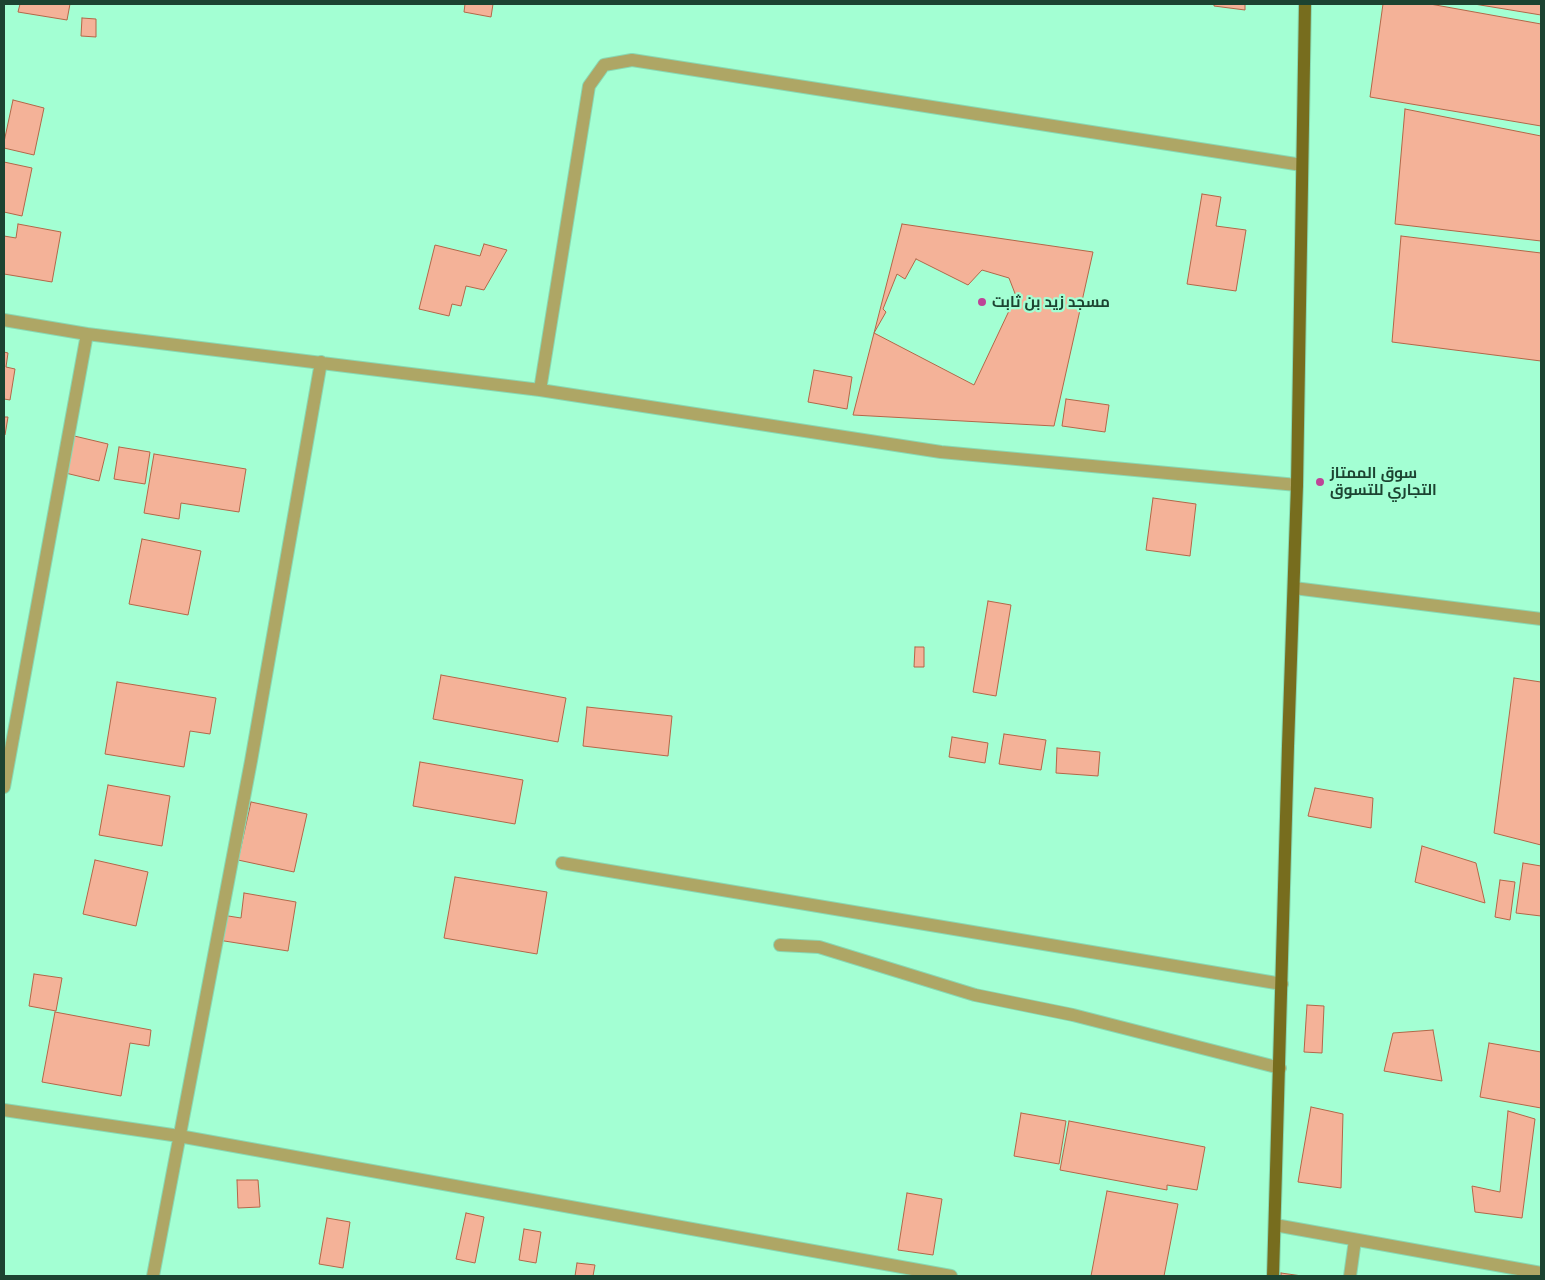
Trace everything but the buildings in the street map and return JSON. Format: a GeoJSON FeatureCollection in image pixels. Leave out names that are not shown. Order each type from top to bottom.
{"type":"FeatureCollection","features":[{"type":"Feature","properties":{"kind":"main road"},"geometry":{"type":"LineString","coordinates":[[1273,1276],[1297,484],[1305,4]]}},
{"type":"Feature","properties":{"kind":"street"},"geometry":{"type":"LineString","coordinates":[[540,390],[589,86],[604,65],[632,60],[1302,165]]}},
{"type":"Feature","properties":{"kind":"street"},"geometry":{"type":"LineString","coordinates":[[4,320],[87,334],[540,390],[941,452],[1297,484]]}},
{"type":"Feature","properties":{"kind":"street"},"geometry":{"type":"LineString","coordinates":[[4,787],[87,334]]}},
{"type":"Feature","properties":{"kind":"street"},"geometry":{"type":"LineString","coordinates":[[153,1276],[251,761],[322,362]]}},
{"type":"Feature","properties":{"kind":"street"},"geometry":{"type":"LineString","coordinates":[[1294,588],[1541,620]]}},
{"type":"Feature","properties":{"kind":"street"},"geometry":{"type":"LineString","coordinates":[[562,863],[1282,984]]}},
{"type":"Feature","properties":{"kind":"street"},"geometry":{"type":"LineString","coordinates":[[780,945],[819,947],[975,994],[1073,1015],[1280,1068]]}},
{"type":"Feature","properties":{"kind":"street"},"geometry":{"type":"LineString","coordinates":[[4,1110],[179,1136],[951,1276]]}},
{"type":"Feature","properties":{"kind":"street"},"geometry":{"type":"LineString","coordinates":[[1274,1225],[1541,1274]]}},
{"type":"Feature","properties":{"kind":"street"},"geometry":{"type":"LineString","coordinates":[[1350,1276],[1354,1240]]}},
{"type":"Feature","properties":{"kind":"place","name":"مسجد زيد بن ثابت"},"geometry":{"type":"Point","coordinates":[982,302]}},
{"type":"Feature","properties":{"kind":"place","name":"سوق الممتاز التجاري للتسوق"},"geometry":{"type":"Point","coordinates":[1320,482]}}]}
